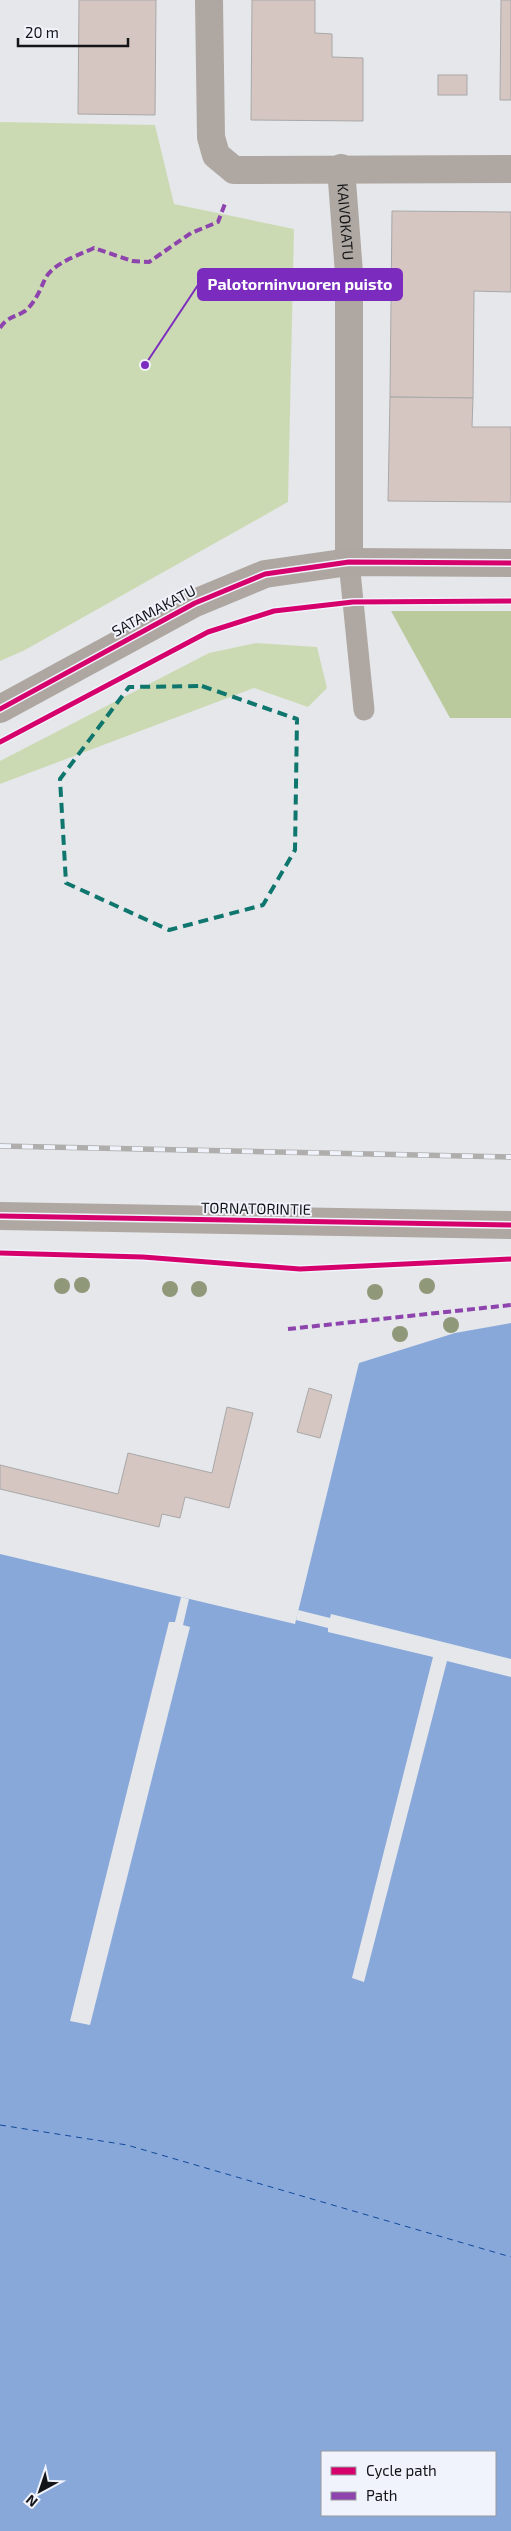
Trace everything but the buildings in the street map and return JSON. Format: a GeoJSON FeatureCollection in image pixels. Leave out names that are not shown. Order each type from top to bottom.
{"type":"FeatureCollection","features":[{"type":"Feature","properties":{"kind":"street","name":"KAIVOKATU"},"geometry":{"type":"LineString","coordinates":[[209,0],[211,137],[216,155],[234,170],[341,168],[349,272],[349,562]]}},
{"type":"Feature","properties":{"kind":"street"},"geometry":{"type":"LineString","coordinates":[[341,168],[511,169]]}},
{"type":"Feature","properties":{"kind":"street","name":"SATAMAKATU"},"geometry":{"type":"LineString","coordinates":[[0,709],[195,602],[265,574],[349,562],[511,562]]}},
{"type":"Feature","properties":{"kind":"street","name":"TORNATORINTIE"},"geometry":{"type":"LineString","coordinates":[[0,1216],[511,1225]]}},
{"type":"Feature","properties":{"kind":"lane"},"geometry":{"type":"LineString","coordinates":[[349,562],[364,710]]}},
{"type":"Feature","properties":{"kind":"highlighted area"},"geometry":{"type":"Polygon","coordinates":[[[202,686],[297,719],[295,850],[263,905],[169,930],[66,883],[60,779],[129,687],[202,686]]]}},
{"type":"Feature","properties":{"kind":"green space"},"geometry":{"type":"Polygon","coordinates":[[[0,122],[155,125],[174,204],[294,229],[288,502],[25,650],[0,661],[0,122]]]}},
{"type":"Feature","properties":{"kind":"green space"},"geometry":{"type":"Polygon","coordinates":[[[391,611],[511,611],[511,718],[450,718],[391,611]]]}},
{"type":"Feature","properties":{"kind":"green space"},"geometry":{"type":"Polygon","coordinates":[[[256,643],[317,647],[327,688],[308,707],[254,688],[0,784],[0,761],[209,653],[256,643]]]}},
{"type":"Feature","properties":{"kind":"water"},"geometry":{"type":"Polygon","coordinates":[[[511,1323],[511,2531],[0,2531],[0,1554],[295,1624],[359,1363],[455,1333],[511,1323]]]}},
{"type":"Feature","properties":{"kind":"pier"},"geometry":{"type":"Polygon","coordinates":[[[181,1597],[189,1599],[183,1625],[190,1627],[90,2025],[70,2021],[169,1622],[175,1622],[181,1597]]]}},
{"type":"Feature","properties":{"kind":"pier"},"geometry":{"type":"Polygon","coordinates":[[[298,1610],[330,1618],[331,1614],[511,1659],[511,1677],[447,1661],[364,1982],[352,1978],[433,1657],[328,1632],[328,1628],[296,1620],[298,1610]]]}},
{"type":"Feature","properties":{"kind":"ferry route"},"geometry":{"type":"LineString","coordinates":[[0,2125],[127,2145],[511,2257]]}},
{"type":"Feature","properties":{"kind":"railway"},"geometry":{"type":"LineString","coordinates":[[0,1146],[511,1157]]}},
{"type":"Feature","properties":{"kind":"marked path"},"geometry":{"type":"LineString","coordinates":[[0,328],[9,319],[29,308],[49,273],[67,260],[94,248],[132,261],[149,262],[191,233],[218,222],[226,201]]}},
{"type":"Feature","properties":{"kind":"marked path"},"geometry":{"type":"LineString","coordinates":[[288,1329],[511,1305]]}},
{"type":"Feature","properties":{"kind":"cycle path"},"geometry":{"type":"LineString","coordinates":[[0,709],[195,603],[265,574],[349,562],[511,563]]}},
{"type":"Feature","properties":{"kind":"cycle path"},"geometry":{"type":"LineString","coordinates":[[0,742],[208,632],[274,611],[353,602],[511,601]]}},
{"type":"Feature","properties":{"kind":"cycle path"},"geometry":{"type":"LineString","coordinates":[[0,1216],[511,1225]]}},
{"type":"Feature","properties":{"kind":"cycle path"},"geometry":{"type":"LineString","coordinates":[[0,1253],[143,1257],[300,1269],[511,1259]]}},
{"type":"Feature","properties":{"kind":"place","name":"Palotorninvuoren puisto"},"geometry":{"type":"Point","coordinates":[145,365]}}]}
